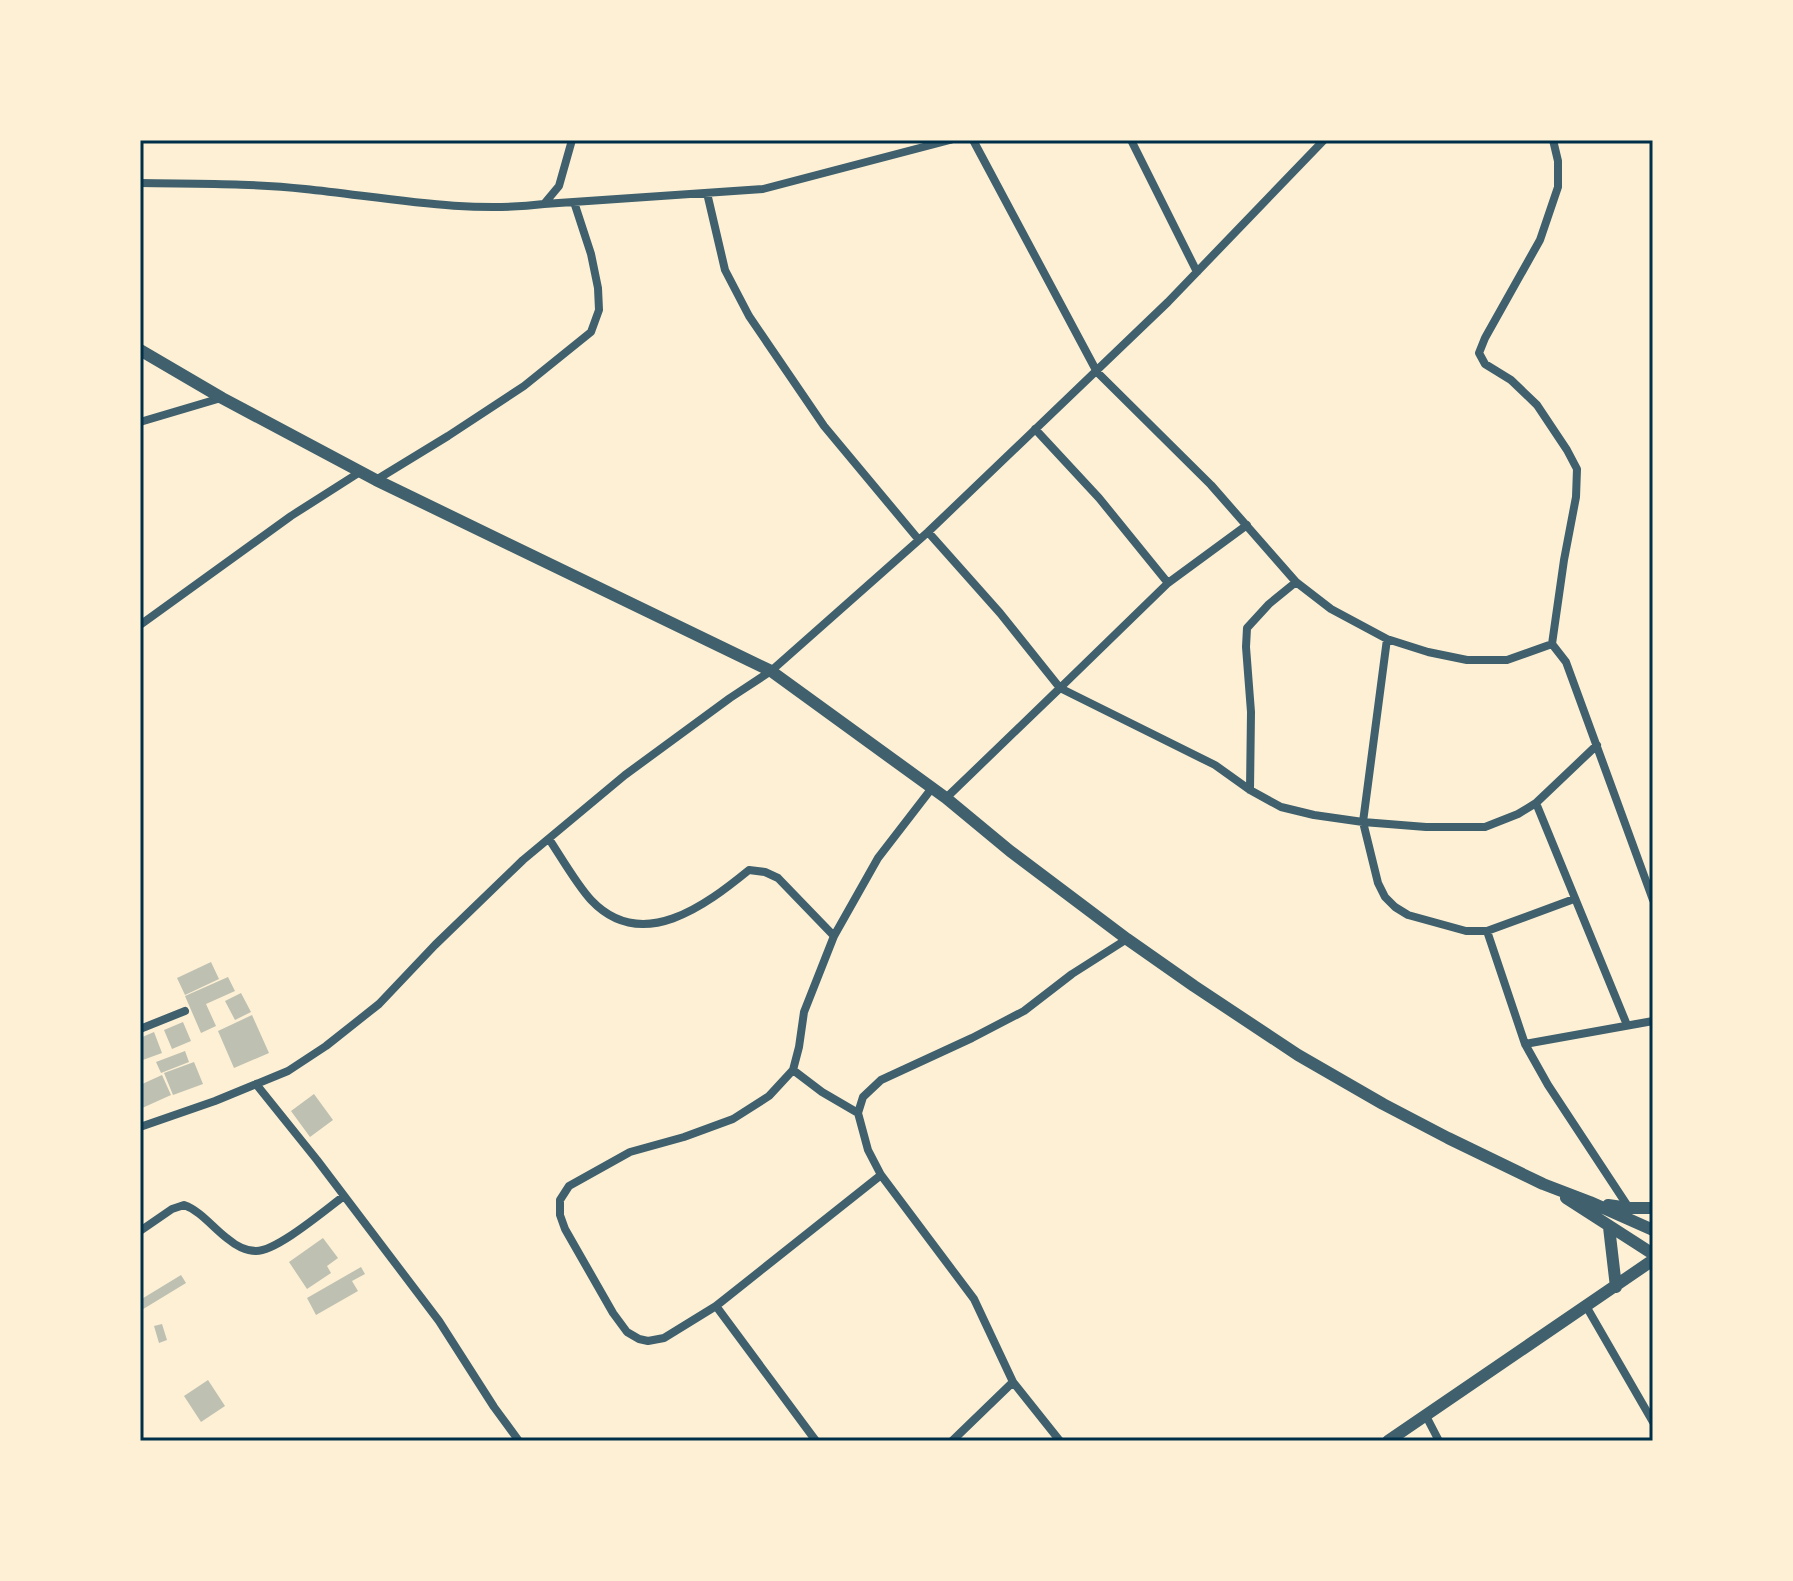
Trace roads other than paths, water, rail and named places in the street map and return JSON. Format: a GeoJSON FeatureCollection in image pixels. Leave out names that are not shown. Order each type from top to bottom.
{"type":"FeatureCollection","features":[{"type":"Feature","properties":{"kind":"street"},"geometry":{"type":"LineString","coordinates":[[544,204],[559,186],[572,140]]}},
{"type":"Feature","properties":{"kind":"street"},"geometry":{"type":"LineString","coordinates":[[140,183],[301,188],[441,204],[515,208],[763,189],[949,140]]}},
{"type":"Feature","properties":{"kind":"street"},"geometry":{"type":"LineString","coordinates":[[973,140],[1097,372],[1211,485],[1296,582],[1331,609],[1387,639],[1428,652],[1467,660],[1507,660],[1552,644]]}},
{"type":"Feature","properties":{"kind":"street"},"geometry":{"type":"LineString","coordinates":[[1131,140],[1197,272]]}},
{"type":"Feature","properties":{"kind":"street"},"geometry":{"type":"LineString","coordinates":[[140,1127],[288,1071],[379,1004],[523,860],[637,766],[771,671],[928,532],[1097,372],[1324,140]]}},
{"type":"Feature","properties":{"kind":"street"},"geometry":{"type":"LineString","coordinates":[[1553,140],[1558,161],[1558,187],[1540,240],[1479,353],[1485,364],[1511,380],[1537,405],[1577,469],[1576,497],[1552,644],[1566,662],[1653,900]]}},
{"type":"Feature","properties":{"kind":"street"},"geometry":{"type":"LineString","coordinates":[[707,193],[725,270],[749,316],[824,426],[919,540]]}},
{"type":"Feature","properties":{"kind":"street"},"geometry":{"type":"LineString","coordinates":[[376,480],[524,386],[591,332],[599,310],[598,288],[574,202]]}},
{"type":"Feature","properties":{"kind":"street"},"geometry":{"type":"LineString","coordinates":[[140,350],[360,472],[771,671],[946,798],[1010,851],[1127,939],[1298,1055],[1383,1104],[1543,1184],[1653,1230]]}},
{"type":"Feature","properties":{"kind":"street"},"geometry":{"type":"LineString","coordinates":[[140,422],[222,398]]}},
{"type":"Feature","properties":{"kind":"street"},"geometry":{"type":"LineString","coordinates":[[1035,429],[1099,498],[1168,583]]}},
{"type":"Feature","properties":{"kind":"street"},"geometry":{"type":"LineString","coordinates":[[140,625],[291,516],[360,472]]}},
{"type":"Feature","properties":{"kind":"street"},"geometry":{"type":"LineString","coordinates":[[946,798],[1168,583],[1247,525]]}},
{"type":"Feature","properties":{"kind":"street"},"geometry":{"type":"LineString","coordinates":[[928,532],[1000,613],[1060,688],[1215,765],[1281,807],[1363,822],[1426,827],[1485,827],[1536,803],[1597,745]]}},
{"type":"Feature","properties":{"kind":"street"},"geometry":{"type":"LineString","coordinates":[[1250,790],[1251,712],[1247,628],[1269,604],[1296,582]]}},
{"type":"Feature","properties":{"kind":"street"},"geometry":{"type":"LineString","coordinates":[[1387,639],[1363,822],[1378,883],[1385,897],[1408,915],[1466,931],[1487,931],[1574,899]]}},
{"type":"Feature","properties":{"kind":"street"},"geometry":{"type":"LineString","coordinates":[[881,1175],[716,1306],[664,1338],[648,1341],[627,1332],[613,1313],[560,1215],[560,1200],[569,1186],[580,1179],[630,1152],[733,1119],[769,1096],[793,1070],[804,1012],[834,936],[878,858],[932,788]]}},
{"type":"Feature","properties":{"kind":"street"},"geometry":{"type":"LineString","coordinates":[[1536,803],[1627,1025]]}},
{"type":"Feature","properties":{"kind":"street"},"geometry":{"type":"LineString","coordinates":[[549,839],[591,900],[615,919],[661,923],[684,916],[749,870],[778,878],[834,936]]}},
{"type":"Feature","properties":{"kind":"street"},"geometry":{"type":"LineString","coordinates":[[1487,931],[1525,1044],[1548,1085],[1629,1208]]}},
{"type":"Feature","properties":{"kind":"street"},"geometry":{"type":"LineString","coordinates":[[1060,1441],[1013,1382],[974,1299],[881,1175],[868,1150],[858,1113],[863,1097],[881,1080],[1024,1011],[1072,974],[1127,939]]}},
{"type":"Feature","properties":{"kind":"street"},"geometry":{"type":"LineString","coordinates":[[140,1029],[185,1011]]}},
{"type":"Feature","properties":{"kind":"street"},"geometry":{"type":"LineString","coordinates":[[1525,1044],[1653,1021]]}},
{"type":"Feature","properties":{"kind":"street"},"geometry":{"type":"LineString","coordinates":[[793,1070],[858,1113]]}},
{"type":"Feature","properties":{"kind":"street"},"geometry":{"type":"LineString","coordinates":[[256,1084],[439,1321],[519,1441]]}},
{"type":"Feature","properties":{"kind":"street"},"geometry":{"type":"LineString","coordinates":[[1388,1441],[1616,1287],[1653,1257],[1543,1184]]}},
{"type":"Feature","properties":{"kind":"street"},"geometry":{"type":"LineString","coordinates":[[140,1231],[172,1209],[184,1205],[192,1208],[230,1241],[246,1250],[258,1251],[275,1246],[344,1196]]}},
{"type":"Feature","properties":{"kind":"street"},"geometry":{"type":"LineString","coordinates":[[1590,1202],[1653,1208]]}},
{"type":"Feature","properties":{"kind":"street"},"geometry":{"type":"LineString","coordinates":[[1609,1227],[1616,1287]]}},
{"type":"Feature","properties":{"kind":"street"},"geometry":{"type":"LineString","coordinates":[[716,1306],[816,1441]]}},
{"type":"Feature","properties":{"kind":"street"},"geometry":{"type":"LineString","coordinates":[[1586,1306],[1653,1422]]}},
{"type":"Feature","properties":{"kind":"street"},"geometry":{"type":"LineString","coordinates":[[952,1441],[1013,1382]]}},
{"type":"Feature","properties":{"kind":"street"},"geometry":{"type":"LineString","coordinates":[[1426,1416],[1439,1441]]}}]}
